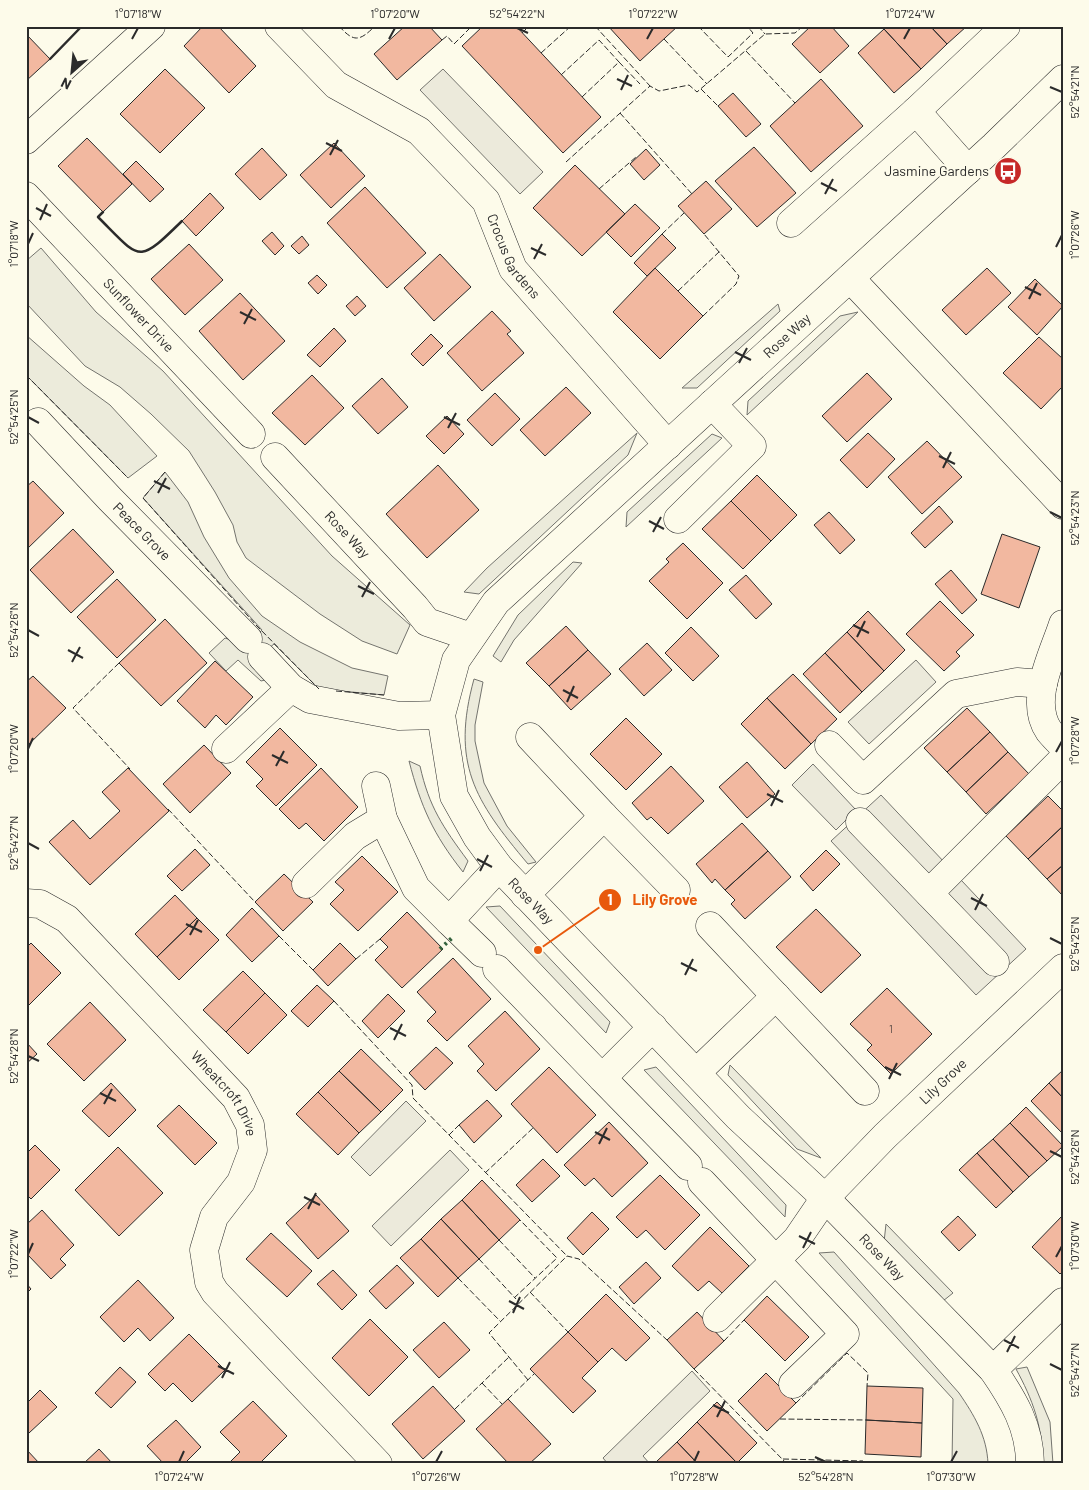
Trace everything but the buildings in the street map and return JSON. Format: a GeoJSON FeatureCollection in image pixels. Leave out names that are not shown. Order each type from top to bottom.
{"type":"FeatureCollection","features":[{"type":"Feature","properties":{"kind":"street"},"geometry":{"type":"LineString","coordinates":[[26,140],[151,26]]}},
{"type":"Feature","properties":{"kind":"street","name":"Crocus Gardens"},"geometry":{"type":"LineString","coordinates":[[279,26],[336,85],[420,131],[486,201],[513,269],[668,445]]}},
{"type":"Feature","properties":{"kind":"street"},"geometry":{"type":"LineString","coordinates":[[791,223],[916,112],[1006,26]]}},
{"type":"Feature","properties":{"kind":"street","name":"Rose Way"},"geometry":{"type":"LineString","coordinates":[[1030,1464],[1024,1425],[1013,1399],[993,1370],[825,1198],[738,1117],[499,867],[477,838],[454,796],[441,715],[456,660],[496,602],[968,170],[1063,79]]}},
{"type":"Feature","properties":{"kind":"street"},"geometry":{"type":"LineString","coordinates":[[916,112],[968,170]]}},
{"type":"Feature","properties":{"kind":"street","name":"Sunflower Drive"},"geometry":{"type":"LineString","coordinates":[[26,196],[251,434]]}},
{"type":"Feature","properties":{"kind":"street"},"geometry":{"type":"LineString","coordinates":[[850,278],[1063,505]]}},
{"type":"Feature","properties":{"kind":"street"},"geometry":{"type":"LineString","coordinates":[[678,519],[752,446],[712,404]]}},
{"type":"Feature","properties":{"kind":"street","name":"Peace Grove"},"geometry":{"type":"LineString","coordinates":[[30,421],[110,499],[255,648],[291,688],[310,699],[390,715],[441,715]]}},
{"type":"Feature","properties":{"kind":"street","name":"Rose Way"},"geometry":{"type":"LineString","coordinates":[[275,457],[415,606],[427,622],[472,637]]}},
{"type":"Feature","properties":{"kind":"street"},"geometry":{"type":"LineString","coordinates":[[1063,624],[1043,684],[1041,706],[1048,730],[1063,746]]}},
{"type":"Feature","properties":{"kind":"street"},"geometry":{"type":"LineString","coordinates":[[829,745],[863,780],[956,694],[1017,682],[1043,684]]}},
{"type":"Feature","properties":{"kind":"street"},"geometry":{"type":"LineString","coordinates":[[226,749],[291,688]]}},
{"type":"Feature","properties":{"kind":"street"},"geometry":{"type":"LineString","coordinates":[[530,737],[676,890]]}},
{"type":"Feature","properties":{"kind":"street"},"geometry":{"type":"LineString","coordinates":[[929,893],[1063,760]]}},
{"type":"Feature","properties":{"kind":"street"},"geometry":{"type":"LineString","coordinates":[[376,786],[383,819],[416,888],[490,961],[695,1174],[845,1334],[792,1384]]}},
{"type":"Feature","properties":{"kind":"street"},"geometry":{"type":"LineString","coordinates":[[525,895],[604,816]]}},
{"type":"Feature","properties":{"kind":"street"},"geometry":{"type":"LineString","coordinates":[[306,884],[355,836],[383,819]]}},
{"type":"Feature","properties":{"kind":"street"},"geometry":{"type":"LineString","coordinates":[[860,822],[995,962]]}},
{"type":"Feature","properties":{"kind":"street"},"geometry":{"type":"LineString","coordinates":[[449,920],[499,867]]}},
{"type":"Feature","properties":{"kind":"street","name":"Wheatcroft Drive"},"geometry":{"type":"LineString","coordinates":[[26,903],[40,904],[67,919],[236,1098],[250,1125],[253,1150],[241,1182],[214,1217],[204,1250],[209,1282],[215,1292],[378,1464]]}},
{"type":"Feature","properties":{"kind":"street"},"geometry":{"type":"LineString","coordinates":[[710,926],[865,1091]]}},
{"type":"Feature","properties":{"kind":"street","name":"Lily Grove"},"geometry":{"type":"LineString","coordinates":[[717,1318],[796,1239],[825,1198],[885,1136],[1063,968]]}},
{"type":"Feature","properties":{"kind":"street"},"geometry":{"type":"LineString","coordinates":[[696,1073],[776,996]]}},
{"type":"Feature","properties":{"kind":"street"},"geometry":{"type":"LineString","coordinates":[[602,1078],[653,1027]]}},
{"type":"Feature","properties":{"kind":"street"},"geometry":{"type":"LineString","coordinates":[[993,1370],[1063,1302]]}},
{"type":"Feature","properties":{"kind":"shaded area"},"geometry":{"type":"Polygon","coordinates":[[[443,69],[543,172],[520,194],[420,90],[443,69]]]}},
{"type":"Feature","properties":{"kind":"shaded area"},"geometry":{"type":"Polygon","coordinates":[[[41,248],[96,312],[163,371],[332,556],[410,625],[397,654],[362,641],[320,614],[246,558],[237,542],[233,525],[189,451],[120,387],[85,366],[26,303],[26,261],[41,248]]]}},
{"type":"Feature","properties":{"kind":"shaded area"},"geometry":{"type":"Polygon","coordinates":[[[778,304],[780,311],[697,388],[682,388],[778,304]]]}},
{"type":"Feature","properties":{"kind":"shaded area"},"geometry":{"type":"Polygon","coordinates":[[[858,312],[747,415],[748,401],[840,316],[858,312]]]}},
{"type":"Feature","properties":{"kind":"shaded area"},"geometry":{"type":"Polygon","coordinates":[[[26,335],[84,386],[110,405],[157,456],[128,478],[26,375],[26,335]]]}},
{"type":"Feature","properties":{"kind":"shaded area"},"geometry":{"type":"Polygon","coordinates":[[[637,433],[628,455],[479,594],[464,592],[487,568],[637,433]]]}},
{"type":"Feature","properties":{"kind":"shaded area"},"geometry":{"type":"Polygon","coordinates":[[[712,434],[722,438],[626,527],[627,512],[712,434]]]}},
{"type":"Feature","properties":{"kind":"shaded area"},"geometry":{"type":"Polygon","coordinates":[[[165,472],[188,502],[204,537],[229,578],[262,616],[300,642],[352,668],[388,676],[384,695],[319,689],[274,644],[254,660],[265,680],[261,681],[238,660],[226,671],[209,653],[225,638],[234,641],[243,649],[262,630],[143,498],[165,472]]]}},
{"type":"Feature","properties":{"kind":"shaded area"},"geometry":{"type":"Polygon","coordinates":[[[573,562],[582,563],[514,640],[501,662],[493,656],[518,615],[573,562]]]}},
{"type":"Feature","properties":{"kind":"shaded area"},"geometry":{"type":"Polygon","coordinates":[[[916,660],[936,682],[869,744],[848,722],[916,660]]]}},
{"type":"Feature","properties":{"kind":"shaded area"},"geometry":{"type":"Polygon","coordinates":[[[474,679],[483,682],[475,725],[475,741],[484,783],[507,826],[536,862],[528,864],[509,841],[481,799],[472,779],[467,758],[465,734],[474,679]]]}},
{"type":"Feature","properties":{"kind":"shaded area"},"geometry":{"type":"Polygon","coordinates":[[[409,761],[420,766],[428,793],[438,816],[468,861],[463,872],[429,820],[409,761]]]}},
{"type":"Feature","properties":{"kind":"shaded area"},"geometry":{"type":"Polygon","coordinates":[[[813,764],[856,810],[836,830],[792,785],[813,764]]]}},
{"type":"Feature","properties":{"kind":"shaded area"},"geometry":{"type":"Polygon","coordinates":[[[881,795],[1026,949],[976,995],[831,841],[881,795]]]}},
{"type":"Feature","properties":{"kind":"shaded area"},"geometry":{"type":"Polygon","coordinates":[[[500,906],[610,1022],[606,1033],[486,907],[500,906]]]}},
{"type":"Feature","properties":{"kind":"shaded area"},"geometry":{"type":"Polygon","coordinates":[[[730,1065],[821,1158],[797,1149],[728,1075],[730,1065]]]}},
{"type":"Feature","properties":{"kind":"shaded area"},"geometry":{"type":"Polygon","coordinates":[[[656,1067],[786,1205],[785,1217],[644,1070],[656,1067]]]}},
{"type":"Feature","properties":{"kind":"shaded area"},"geometry":{"type":"Polygon","coordinates":[[[406,1101],[426,1121],[370,1176],[351,1157],[406,1101]]]}},
{"type":"Feature","properties":{"kind":"shaded area"},"geometry":{"type":"Polygon","coordinates":[[[450,1150],[469,1170],[391,1246],[372,1226],[450,1150]]]}},
{"type":"Feature","properties":{"kind":"shaded area"},"geometry":{"type":"Polygon","coordinates":[[[886,1224],[953,1293],[943,1301],[884,1242],[886,1224]]]}},
{"type":"Feature","properties":{"kind":"shaded area"},"geometry":{"type":"Polygon","coordinates":[[[834,1252],[959,1393],[975,1418],[982,1435],[988,1464],[952,1464],[953,1399],[819,1253],[834,1252]]]}},
{"type":"Feature","properties":{"kind":"shaded area"},"geometry":{"type":"Polygon","coordinates":[[[1027,1367],[1050,1422],[1053,1464],[1042,1464],[1041,1438],[1036,1414],[1016,1369],[1027,1367]]]}},
{"type":"Feature","properties":{"kind":"shaded area"},"geometry":{"type":"Polygon","coordinates":[[[692,1371],[710,1391],[643,1456],[650,1464],[608,1464],[603,1458],[692,1371]]]}},
{"type":"Feature","properties":{"kind":"hedge"},"geometry":{"type":"LineString","coordinates":[[440,949],[453,937]]}},
{"type":"Feature","properties":{"kind":"fence"},"geometry":{"type":"LineString","coordinates":[[339,26],[349,35],[357,38],[365,35],[375,26]]}},
{"type":"Feature","properties":{"kind":"fence"},"geometry":{"type":"LineString","coordinates":[[442,40],[447,36],[454,44],[472,26]]}},
{"type":"Feature","properties":{"kind":"fence"},"geometry":{"type":"LineString","coordinates":[[522,33],[529,26]]}},
{"type":"Feature","properties":{"kind":"fence"},"geometry":{"type":"LineString","coordinates":[[541,53],[571,26]]}},
{"type":"Feature","properties":{"kind":"fence"},"geometry":{"type":"LineString","coordinates":[[595,26],[650,86]]}},
{"type":"Feature","properties":{"kind":"fence"},"geometry":{"type":"LineString","coordinates":[[698,26],[728,57],[753,33],[747,26]]}},
{"type":"Feature","properties":{"kind":"fence"},"geometry":{"type":"LineString","coordinates":[[758,26],[765,34]]}},
{"type":"Feature","properties":{"kind":"fence"},"geometry":{"type":"LineString","coordinates":[[566,162],[650,86],[659,91],[689,85],[697,92],[765,34],[795,33],[803,26]]}},
{"type":"Feature","properties":{"kind":"fence"},"geometry":{"type":"LineString","coordinates":[[664,39],[707,84]]}},
{"type":"Feature","properties":{"kind":"fence"},"geometry":{"type":"LineString","coordinates":[[561,75],[599,40],[619,62]]}},
{"type":"Feature","properties":{"kind":"fence"},"geometry":{"type":"LineString","coordinates":[[746,51],[795,103]]}},
{"type":"Feature","properties":{"kind":"fence"},"geometry":{"type":"LineString","coordinates":[[582,97],[619,62],[640,84]]}},
{"type":"Feature","properties":{"kind":"fence"},"geometry":{"type":"LineString","coordinates":[[701,89],[718,106]]}},
{"type":"Feature","properties":{"kind":"fence"},"geometry":{"type":"LineString","coordinates":[[620,113],[692,194]]}},
{"type":"Feature","properties":{"kind":"fence"},"geometry":{"type":"LineString","coordinates":[[599,189],[636,157]]}},
{"type":"Feature","properties":{"kind":"fence"},"geometry":{"type":"LineString","coordinates":[[662,234],[684,213]]}},
{"type":"Feature","properties":{"kind":"fence"},"geometry":{"type":"LineString","coordinates":[[703,316],[736,284],[739,276],[704,234]]}},
{"type":"Feature","properties":{"kind":"fence"},"geometry":{"type":"LineString","coordinates":[[678,291],[720,251]]}},
{"type":"Feature","properties":{"kind":"fence"},"geometry":{"type":"LineString","coordinates":[[26,375],[128,478]]}},
{"type":"Feature","properties":{"kind":"fence"},"geometry":{"type":"LineString","coordinates":[[165,472],[143,498],[256,625],[319,689]]}},
{"type":"Feature","properties":{"kind":"fence"},"geometry":{"type":"LineString","coordinates":[[119,663],[73,708],[130,769]]}},
{"type":"Feature","properties":{"kind":"fence"},"geometry":{"type":"LineString","coordinates":[[336,691],[384,695]]}},
{"type":"Feature","properties":{"kind":"fence"},"geometry":{"type":"LineString","coordinates":[[168,809],[255,902]]}},
{"type":"Feature","properties":{"kind":"fence"},"geometry":{"type":"LineString","coordinates":[[279,936],[313,970]]}},
{"type":"Feature","properties":{"kind":"fence"},"geometry":{"type":"LineString","coordinates":[[356,959],[380,939]]}},
{"type":"Feature","properties":{"kind":"fence"},"geometry":{"type":"LineString","coordinates":[[334,1001],[412,1085],[413,1098],[567,1256]]}},
{"type":"Feature","properties":{"kind":"fence"},"geometry":{"type":"LineString","coordinates":[[449,1135],[459,1125]]}},
{"type":"Feature","properties":{"kind":"fence"},"geometry":{"type":"LineString","coordinates":[[485,1173],[533,1128]]}},
{"type":"Feature","properties":{"kind":"fence"},"geometry":{"type":"LineString","coordinates":[[514,1298],[557,1258],[520,1220]]}},
{"type":"Feature","properties":{"kind":"fence"},"geometry":{"type":"LineString","coordinates":[[499,1240],[535,1278]]}},
{"type":"Feature","properties":{"kind":"fence"},"geometry":{"type":"LineString","coordinates":[[528,1380],[489,1333],[567,1256],[579,1259],[667,1340]]}},
{"type":"Feature","properties":{"kind":"fence"},"geometry":{"type":"LineString","coordinates":[[479,1259],[516,1299]]}},
{"type":"Feature","properties":{"kind":"fence"},"geometry":{"type":"LineString","coordinates":[[458,1278],[500,1321]]}},
{"type":"Feature","properties":{"kind":"fence"},"geometry":{"type":"LineString","coordinates":[[530,1292],[568,1332]]}},
{"type":"Feature","properties":{"kind":"fence"},"geometry":{"type":"LineString","coordinates":[[724,1341],[744,1320]]}},
{"type":"Feature","properties":{"kind":"fence"},"geometry":{"type":"LineString","coordinates":[[796,1403],[847,1353],[868,1373],[867,1386]]}},
{"type":"Feature","properties":{"kind":"fence"},"geometry":{"type":"LineString","coordinates":[[455,1409],[509,1357]]}},
{"type":"Feature","properties":{"kind":"fence"},"geometry":{"type":"LineString","coordinates":[[694,1369],[787,1464]]}},
{"type":"Feature","properties":{"kind":"fence"},"geometry":{"type":"LineString","coordinates":[[508,1399],[534,1374]]}},
{"type":"Feature","properties":{"kind":"fence"},"geometry":{"type":"LineString","coordinates":[[482,1383],[502,1404]]}},
{"type":"Feature","properties":{"kind":"fence"},"geometry":{"type":"LineString","coordinates":[[780,1419],[866,1420]]}},
{"type":"Feature","properties":{"kind":"fence"},"geometry":{"type":"LineString","coordinates":[[783,1459],[863,1461]]}},
{"type":"Feature","properties":{"kind":"wall"},"geometry":{"type":"LineString","coordinates":[[50,59],[82,26]]}},
{"type":"Feature","properties":{"kind":"wall"},"geometry":{"type":"LineString","coordinates":[[103,212],[98,217],[123,242],[139,252],[156,245],[182,221]]}},
{"type":"Feature","properties":{"kind":"place","name":"Jasmine Gardens"},"geometry":{"type":"Point","coordinates":[1008,171]}},
{"type":"Feature","properties":{"kind":"place","name":"Lily Grove"},"geometry":{"type":"Point","coordinates":[538,950]}}]}
